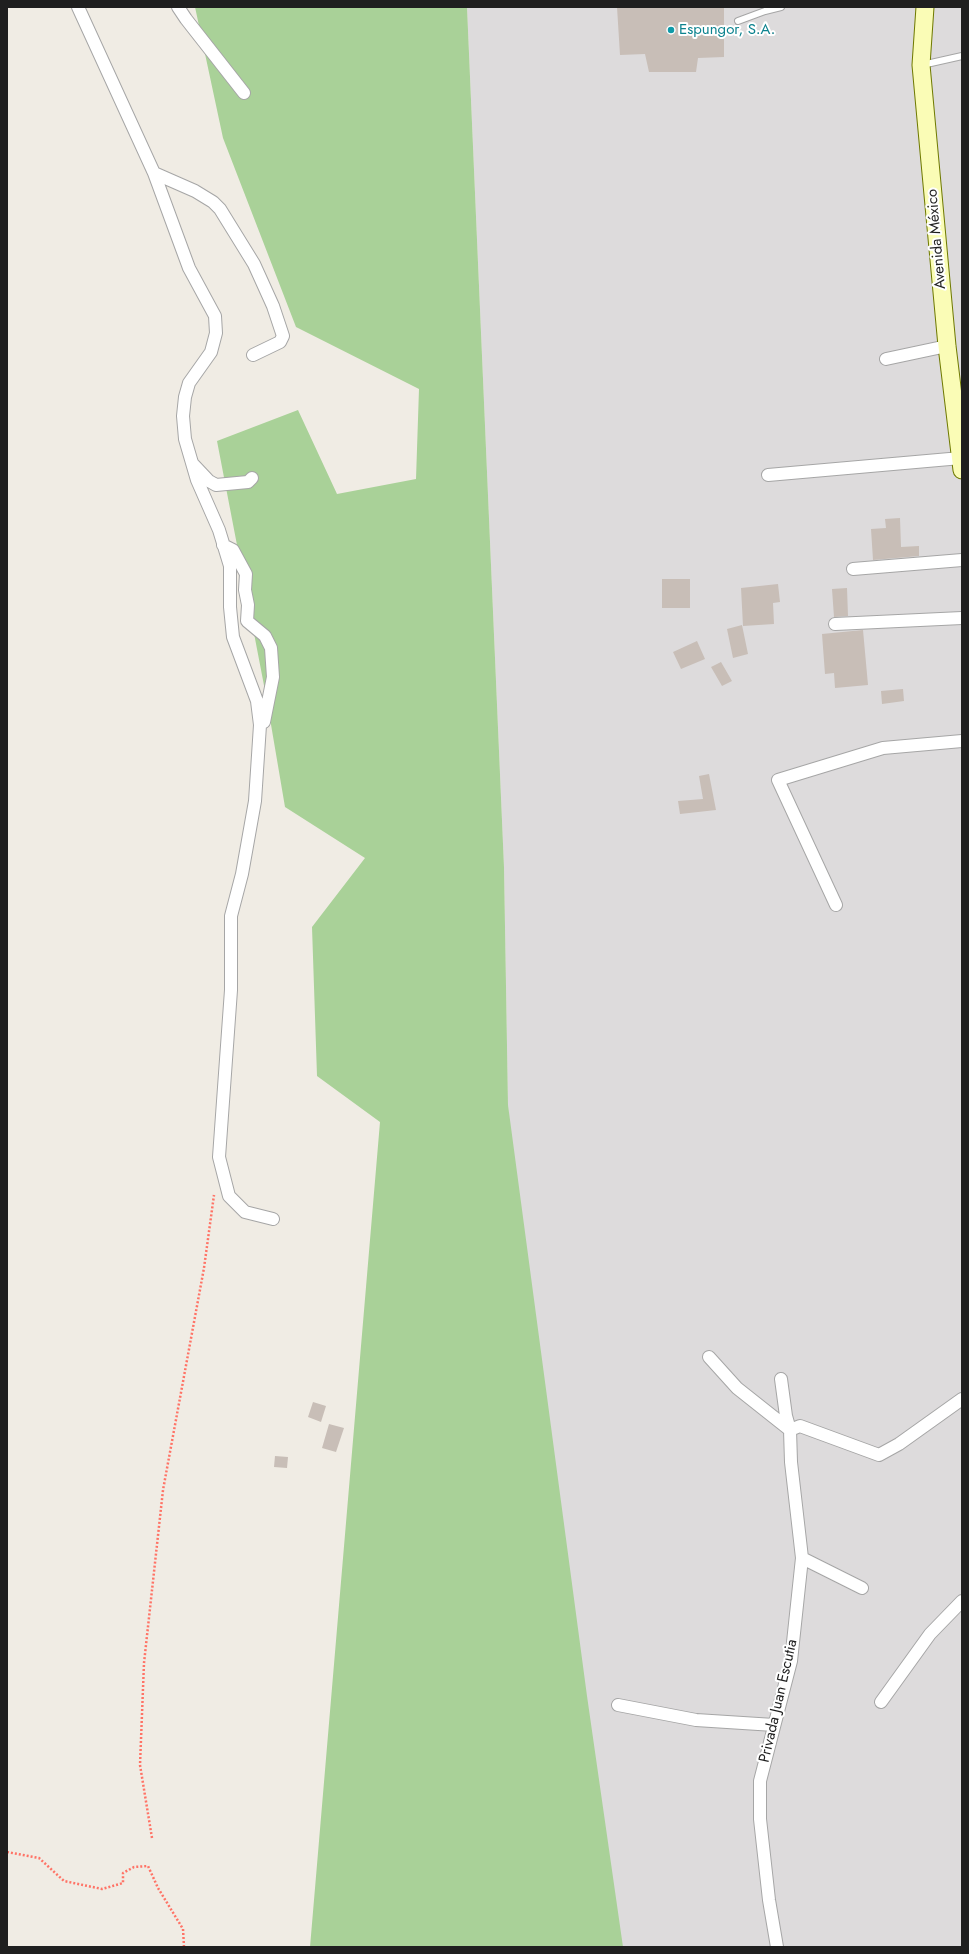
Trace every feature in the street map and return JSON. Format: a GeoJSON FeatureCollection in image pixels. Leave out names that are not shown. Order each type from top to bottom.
{"type":"FeatureCollection","features":[{"type":"Feature","properties":{"kind":"main road","name":"Avenida México"},"geometry":{"type":"LineString","coordinates":[[925,7],[921,65],[947,346],[961,464]]}},
{"type":"Feature","properties":{"kind":"street"},"geometry":{"type":"LineString","coordinates":[[78,7],[154,173],[189,268],[215,316],[216,333],[211,352],[189,383],[185,397],[183,416],[190,461],[220,530],[230,566],[230,607],[233,637],[257,702],[260,734]]}},
{"type":"Feature","properties":{"kind":"street"},"geometry":{"type":"LineString","coordinates":[[178,7],[244,93]]}},
{"type":"Feature","properties":{"kind":"street"},"geometry":{"type":"LineString","coordinates":[[154,173],[195,190],[213,202],[220,209],[254,264],[274,306],[283,336],[280,342],[253,355]]}},
{"type":"Feature","properties":{"kind":"street"},"geometry":{"type":"LineString","coordinates":[[886,359],[947,346]]}},
{"type":"Feature","properties":{"kind":"street"},"geometry":{"type":"LineString","coordinates":[[190,461],[209,482],[216,485],[248,482],[252,478]]}},
{"type":"Feature","properties":{"kind":"street"},"geometry":{"type":"LineString","coordinates":[[768,475],[961,464]]}},
{"type":"Feature","properties":{"kind":"street"},"geometry":{"type":"LineString","coordinates":[[224,545],[233,550],[246,574],[245,590],[248,605],[247,621],[265,636],[271,648],[274,677],[260,734],[255,800],[242,874],[231,916],[231,990],[220,1157],[229,1196],[245,1212],[273,1219]]}},
{"type":"Feature","properties":{"kind":"street"},"geometry":{"type":"LineString","coordinates":[[853,569],[962,560]]}},
{"type":"Feature","properties":{"kind":"street"},"geometry":{"type":"LineString","coordinates":[[835,624],[962,618]]}},
{"type":"Feature","properties":{"kind":"street"},"geometry":{"type":"LineString","coordinates":[[836,905],[778,780],[883,748],[962,741]]}},
{"type":"Feature","properties":{"kind":"street"},"geometry":{"type":"LineString","coordinates":[[709,1357],[737,1388],[790,1430],[800,1426],[879,1455],[899,1444],[962,1399]]}},
{"type":"Feature","properties":{"kind":"street","name":"Privada Juan Escutia"},"geometry":{"type":"LineString","coordinates":[[777,1947],[769,1900],[760,1819],[760,1781],[791,1661],[802,1558],[791,1462],[790,1430],[786,1416],[781,1379]]}},
{"type":"Feature","properties":{"kind":"street"},"geometry":{"type":"LineString","coordinates":[[802,1558],[862,1588]]}},
{"type":"Feature","properties":{"kind":"street"},"geometry":{"type":"LineString","coordinates":[[881,1702],[930,1634],[962,1601]]}},
{"type":"Feature","properties":{"kind":"street"},"geometry":{"type":"LineString","coordinates":[[618,1705],[696,1720],[774,1725]]}},
{"type":"Feature","properties":{"kind":"lane"},"geometry":{"type":"LineString","coordinates":[[738,21],[781,7]]}},
{"type":"Feature","properties":{"kind":"lane"},"geometry":{"type":"LineString","coordinates":[[921,65],[962,56]]}},
{"type":"Feature","properties":{"kind":"path"},"geometry":{"type":"LineString","coordinates":[[152,1838],[140,1765],[144,1663],[163,1490],[204,1268],[214,1194]]}},
{"type":"Feature","properties":{"kind":"path"},"geometry":{"type":"LineString","coordinates":[[7,1852],[39,1858],[64,1881],[102,1890],[123,1883],[123,1873],[134,1867],[148,1866],[158,1888],[183,1929],[184,1947]]}},
{"type":"Feature","properties":{"kind":"shaded area"},"geometry":{"type":"Polygon","coordinates":[[[467,7],[962,7],[962,1947],[548,1947],[508,1105],[504,867],[467,7]]]}},
{"type":"Feature","properties":{"kind":"green space"},"geometry":{"type":"Polygon","coordinates":[[[195,7],[467,7],[504,867],[508,1105],[587,1696],[623,1947],[310,1947],[380,1122],[317,1076],[312,927],[365,858],[285,807],[267,701],[217,441],[298,410],[337,494],[416,479],[419,389],[296,327],[223,138],[195,7]]]}},
{"type":"Feature","properties":{"kind":"building","name":"Espungor, S.A."},"geometry":{"type":"Polygon","coordinates":[[[617,7],[724,7],[724,57],[698,58],[696,72],[649,72],[645,54],[620,55],[617,7]]]}},
{"type":"Feature","properties":{"kind":"building"},"geometry":{"type":"Polygon","coordinates":[[[900,518],[901,547],[919,546],[919,556],[873,560],[871,529],[886,528],[885,519],[900,518]]]}},
{"type":"Feature","properties":{"kind":"building"},"geometry":{"type":"Polygon","coordinates":[[[662,579],[690,579],[690,608],[662,608],[662,579]]]}},
{"type":"Feature","properties":{"kind":"building"},"geometry":{"type":"Polygon","coordinates":[[[778,584],[780,602],[773,603],[774,624],[743,626],[741,588],[778,584]]]}},
{"type":"Feature","properties":{"kind":"building"},"geometry":{"type":"Polygon","coordinates":[[[847,588],[848,616],[834,617],[832,589],[847,588]]]}},
{"type":"Feature","properties":{"kind":"building"},"geometry":{"type":"Polygon","coordinates":[[[742,625],[748,654],[733,658],[727,629],[742,625]]]}},
{"type":"Feature","properties":{"kind":"building"},"geometry":{"type":"Polygon","coordinates":[[[863,630],[868,685],[835,688],[834,673],[825,674],[822,634],[863,630]]]}},
{"type":"Feature","properties":{"kind":"building"},"geometry":{"type":"Polygon","coordinates":[[[697,641],[705,659],[681,669],[673,652],[697,641]]]}},
{"type":"Feature","properties":{"kind":"building"},"geometry":{"type":"Polygon","coordinates":[[[721,662],[732,681],[722,686],[711,667],[721,662]]]}},
{"type":"Feature","properties":{"kind":"building"},"geometry":{"type":"Polygon","coordinates":[[[903,689],[904,701],[882,704],[881,691],[903,689]]]}},
{"type":"Feature","properties":{"kind":"building"},"geometry":{"type":"Polygon","coordinates":[[[709,774],[716,810],[680,814],[678,801],[703,799],[699,776],[709,774]]]}},
{"type":"Feature","properties":{"kind":"building"},"geometry":{"type":"Polygon","coordinates":[[[313,1402],[326,1406],[321,1422],[308,1417],[313,1402]]]}},
{"type":"Feature","properties":{"kind":"building"},"geometry":{"type":"Polygon","coordinates":[[[329,1424],[344,1428],[336,1452],[322,1448],[329,1424]]]}},
{"type":"Feature","properties":{"kind":"building"},"geometry":{"type":"Polygon","coordinates":[[[275,1456],[288,1457],[287,1468],[274,1467],[275,1456]]]}},
{"type":"Feature","properties":{"kind":"place","name":"Espungor, S.A."},"geometry":{"type":"Point","coordinates":[671,30]}}]}
